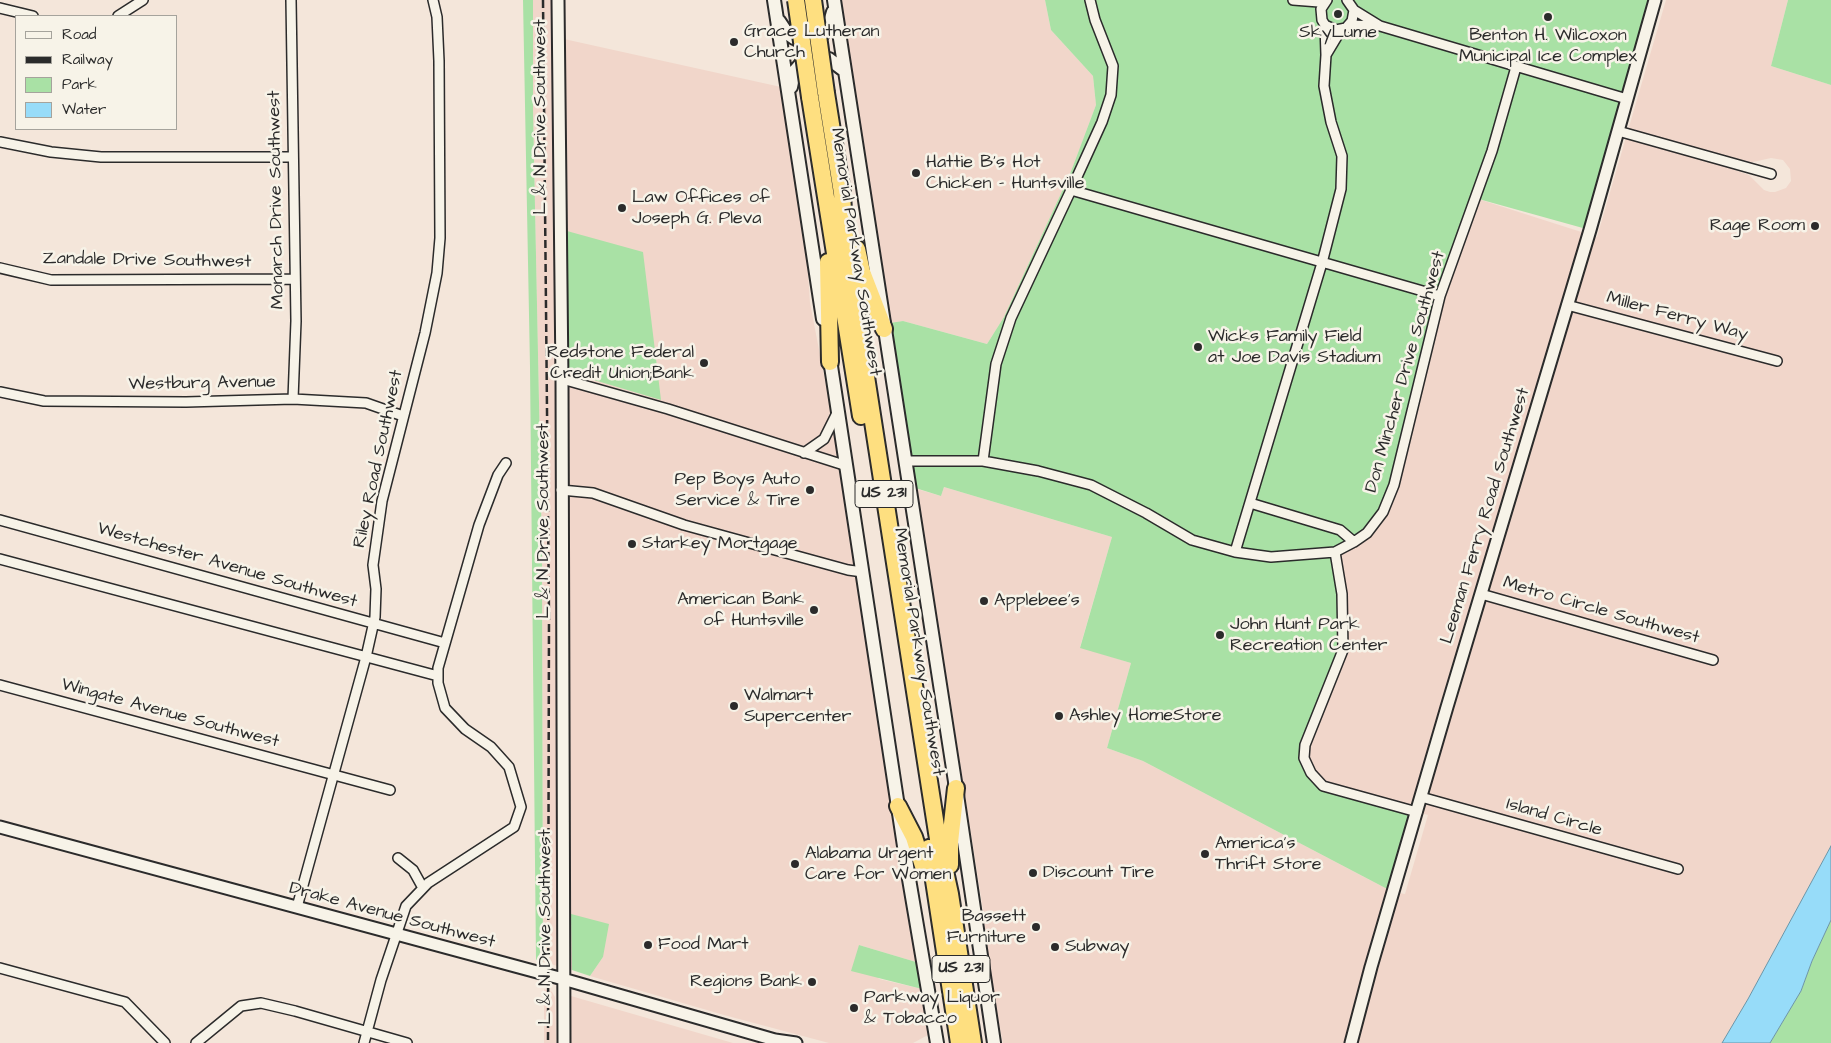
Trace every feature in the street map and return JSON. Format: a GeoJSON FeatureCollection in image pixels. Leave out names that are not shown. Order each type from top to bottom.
{"type":"FeatureCollection","features":[{"type":"Feature","properties":{"kind":"highway","name":"Memorial Parkway Southwest"},"geometry":{"type":"LineString","coordinates":[[796,0],[959,1043]]}},
{"type":"Feature","properties":{"kind":"highway","name":"Memorial Parkway Southwest"},"geometry":{"type":"LineString","coordinates":[[812,0],[842,193],[844,229],[855,306],[935,820],[950,894],[973,1043]]}},
{"type":"Feature","properties":{"kind":"highway"},"geometry":{"type":"LineString","coordinates":[[842,193],[862,272],[884,329]]}},
{"type":"Feature","properties":{"kind":"highway"},"geometry":{"type":"LineString","coordinates":[[830,362],[828,262],[832,233]]}},
{"type":"Feature","properties":{"kind":"highway"},"geometry":{"type":"LineString","coordinates":[[950,894],[950,842],[956,788]]}},
{"type":"Feature","properties":{"kind":"highway"},"geometry":{"type":"LineString","coordinates":[[898,806],[914,837],[941,919]]}},
{"type":"Feature","properties":{"kind":"main road"},"geometry":{"type":"LineString","coordinates":[[774,0],[898,806],[937,1043]]}},
{"type":"Feature","properties":{"kind":"main road"},"geometry":{"type":"LineString","coordinates":[[777,19],[787,33],[794,38],[805,39],[814,37],[824,33],[829,26],[834,3]]}},
{"type":"Feature","properties":{"kind":"main road"},"geometry":{"type":"LineString","coordinates":[[834,3],[994,1043]]}},
{"type":"Feature","properties":{"kind":"main road"},"geometry":{"type":"LineString","coordinates":[[789,94],[794,72],[808,60],[828,59],[845,71]]}},
{"type":"Feature","properties":{"kind":"street"},"geometry":{"type":"LineString","coordinates":[[120,15],[143,0]]}},
{"type":"Feature","properties":{"kind":"street","name":"Monarch Drive Southwest"},"geometry":{"type":"LineString","coordinates":[[291,0],[295,279],[293,399]]}},
{"type":"Feature","properties":{"kind":"street","name":"Riley Road Southwest"},"geometry":{"type":"LineString","coordinates":[[296,907],[366,657],[373,623],[376,588],[372,565],[382,501],[437,274],[440,238],[439,62],[437,17],[433,0]]}},
{"type":"Feature","properties":{"kind":"street","name":"L & N Drive Southwest"},"geometry":{"type":"LineString","coordinates":[[558,0],[562,378],[564,1043]]}},
{"type":"Feature","properties":{"kind":"street"},"geometry":{"type":"LineString","coordinates":[[983,461],[998,360],[1011,318],[1102,122],[1111,95],[1113,66],[1090,0]]}},
{"type":"Feature","properties":{"kind":"street"},"geometry":{"type":"LineString","coordinates":[[1296,1],[1319,2],[1327,0]]}},
{"type":"Feature","properties":{"kind":"street"},"geometry":{"type":"LineString","coordinates":[[1320,15],[1321,9],[1327,0]]}},
{"type":"Feature","properties":{"kind":"street","name":"Leeman Ferry Road Southwest"},"geometry":{"type":"LineString","coordinates":[[1351,1043],[1371,967],[1567,305],[1655,0]]}},
{"type":"Feature","properties":{"kind":"street"},"geometry":{"type":"LineString","coordinates":[[1235,552],[1322,263],[1341,189],[1342,156],[1324,86],[1325,25],[1320,15],[1296,1]]}},
{"type":"Feature","properties":{"kind":"street"},"geometry":{"type":"LineString","coordinates":[[1350,25],[1352,21],[1351,4]]}},
{"type":"Feature","properties":{"kind":"street"},"geometry":{"type":"LineString","coordinates":[[1351,4],[1380,26]]}},
{"type":"Feature","properties":{"kind":"street"},"geometry":{"type":"LineString","coordinates":[[0,8],[30,15]]}},
{"type":"Feature","properties":{"kind":"street"},"geometry":{"type":"LineString","coordinates":[[1325,25],[1330,29],[1341,30]]}},
{"type":"Feature","properties":{"kind":"street"},"geometry":{"type":"LineString","coordinates":[[1326,55],[1341,30],[1350,25],[1380,26],[1627,100]]}},
{"type":"Feature","properties":{"kind":"street","name":"Don Mincher Drive Southwest"},"geometry":{"type":"LineString","coordinates":[[905,461],[983,461],[1038,471],[1091,486],[1146,513],[1192,540],[1235,552],[1271,556],[1335,552],[1354,542],[1367,533],[1383,512],[1394,485],[1440,296],[1492,152],[1516,67]]}},
{"type":"Feature","properties":{"kind":"street"},"geometry":{"type":"LineString","coordinates":[[1618,131],[1771,174]]}},
{"type":"Feature","properties":{"kind":"street"},"geometry":{"type":"LineString","coordinates":[[0,142],[51,152],[101,158],[293,156]]}},
{"type":"Feature","properties":{"kind":"street"},"geometry":{"type":"LineString","coordinates":[[1071,190],[1440,296]]}},
{"type":"Feature","properties":{"kind":"street","name":"Zandale Drive Southwest"},"geometry":{"type":"LineString","coordinates":[[0,268],[51,280],[295,279]]}},
{"type":"Feature","properties":{"kind":"street","name":"Miller Ferry Way"},"geometry":{"type":"LineString","coordinates":[[1567,305],[1778,361]]}},
{"type":"Feature","properties":{"kind":"street"},"geometry":{"type":"LineString","coordinates":[[562,378],[668,409],[847,466]]}},
{"type":"Feature","properties":{"kind":"street","name":"Westburg Avenue"},"geometry":{"type":"LineString","coordinates":[[0,392],[44,401],[186,402],[293,399],[366,403],[403,416]]}},
{"type":"Feature","properties":{"kind":"street"},"geometry":{"type":"LineString","coordinates":[[804,453],[824,439],[838,412]]}},
{"type":"Feature","properties":{"kind":"street"},"geometry":{"type":"LineString","coordinates":[[364,1043],[381,980],[406,906],[428,883],[514,827],[521,807],[509,767],[491,747],[465,729],[445,708],[438,684],[438,668],[480,524],[498,475],[506,464]]}},
{"type":"Feature","properties":{"kind":"street"},"geometry":{"type":"LineString","coordinates":[[561,490],[593,494],[684,525],[848,570],[863,572]]}},
{"type":"Feature","properties":{"kind":"street"},"geometry":{"type":"LineString","coordinates":[[1250,503],[1340,530],[1354,542]]}},
{"type":"Feature","properties":{"kind":"street","name":"Westchester Avenue Southwest"},"geometry":{"type":"LineString","coordinates":[[0,520],[445,643]]}},
{"type":"Feature","properties":{"kind":"street"},"geometry":{"type":"LineString","coordinates":[[1335,552],[1342,594],[1343,650],[1306,745],[1304,758],[1310,773],[1323,786],[1417,812]]}},
{"type":"Feature","properties":{"kind":"street"},"geometry":{"type":"LineString","coordinates":[[0,559],[438,676]]}},
{"type":"Feature","properties":{"kind":"street","name":"Metro Circle Southwest"},"geometry":{"type":"LineString","coordinates":[[1481,594],[1713,660]]}},
{"type":"Feature","properties":{"kind":"street","name":"Wingate Avenue Southwest"},"geometry":{"type":"LineString","coordinates":[[0,685],[390,790]]}},
{"type":"Feature","properties":{"kind":"street","name":"Island Circle"},"geometry":{"type":"LineString","coordinates":[[1421,797],[1678,869]]}},
{"type":"Feature","properties":{"kind":"street","name":"Drake Avenue Southwest"},"geometry":{"type":"LineString","coordinates":[[0,826],[563,979],[778,1041],[796,1043]]}},
{"type":"Feature","properties":{"kind":"street"},"geometry":{"type":"LineString","coordinates":[[398,858],[413,870],[423,888]]}},
{"type":"Feature","properties":{"kind":"street"},"geometry":{"type":"LineString","coordinates":[[0,968],[125,1002],[165,1043]]}},
{"type":"Feature","properties":{"kind":"street"},"geometry":{"type":"LineString","coordinates":[[196,1043],[241,1006],[261,1003],[295,1010],[407,1043]]}},
{"type":"Feature","properties":{"kind":"shaded area"},"geometry":{"type":"Polygon","coordinates":[[[533,0],[564,0],[564,39],[781,87],[805,229],[810,303],[839,453],[916,962],[859,945],[879,979],[922,989],[928,1035],[913,1043],[829,1043],[590,976],[603,957],[571,915],[572,970],[543,962],[542,549],[533,109],[533,0]]]}},
{"type":"Feature","properties":{"kind":"shaded area"},"geometry":{"type":"Polygon","coordinates":[[[841,0],[1045,0],[1051,30],[1093,76],[1096,105],[1070,174],[1004,317],[987,344],[903,321],[891,323],[841,0]]]}},
{"type":"Feature","properties":{"kind":"shaded area"},"geometry":{"type":"Polygon","coordinates":[[[1666,0],[1788,0],[1771,66],[1831,85],[1831,846],[1722,1043],[1003,1043],[993,994],[983,910],[917,489],[941,496],[944,487],[1112,537],[1080,647],[1131,663],[1107,748],[1143,761],[1393,892],[1405,894],[1428,815],[1323,786],[1304,758],[1335,552],[1440,296],[1475,198],[1597,237],[1666,0]],[[1725,157],[1723,166],[1749,175],[1764,190],[1770,192],[1786,188],[1791,181],[1790,169],[1783,160],[1771,158],[1744,162],[1725,157]]]}},
{"type":"Feature","properties":{"kind":"shaded area"},"geometry":{"type":"Polygon","coordinates":[[[544,989],[552,992],[555,997],[556,1043],[544,1043],[544,989]]]}},
{"type":"Feature","properties":{"kind":"shaded area"},"geometry":{"type":"Polygon","coordinates":[[[571,996],[733,1043],[571,1043],[571,996]]]}},
{"type":"Feature","properties":{"kind":"green space"},"geometry":{"type":"Polygon","coordinates":[[[523,0],[533,0],[533,109],[542,549],[543,962],[536,960],[530,367],[523,0]]]}},
{"type":"Feature","properties":{"kind":"green space"},"geometry":{"type":"Polygon","coordinates":[[[1045,0],[1656,0],[1590,230],[1475,198],[1440,296],[1394,485],[1367,533],[1335,552],[1343,650],[1304,758],[1323,786],[1417,812],[1393,892],[1143,761],[1107,748],[1131,663],[1080,648],[1112,537],[944,487],[941,496],[909,486],[883,324],[903,321],[987,344],[1004,317],[1070,174],[1096,105],[1093,76],[1051,30],[1045,0]]]}},
{"type":"Feature","properties":{"kind":"green space"},"geometry":{"type":"Polygon","coordinates":[[[1788,0],[1831,0],[1831,85],[1771,66],[1788,0]]]}},
{"type":"Feature","properties":{"kind":"green space"},"geometry":{"type":"Polygon","coordinates":[[[567,231],[643,252],[661,400],[567,372],[567,231]]]}},
{"type":"Feature","properties":{"kind":"green space"},"geometry":{"type":"Polygon","coordinates":[[[571,914],[609,924],[603,957],[590,976],[572,970],[571,914]]]}},
{"type":"Feature","properties":{"kind":"green space"},"geometry":{"type":"Polygon","coordinates":[[[1831,920],[1831,1043],[1770,1043],[1801,991],[1812,961],[1831,920]]]}},
{"type":"Feature","properties":{"kind":"green space"},"geometry":{"type":"Polygon","coordinates":[[[859,945],[916,962],[922,989],[851,971],[859,945]]]}},
{"type":"Feature","properties":{"kind":"water"},"geometry":{"type":"Polygon","coordinates":[[[1831,846],[1831,920],[1812,961],[1801,991],[1770,1043],[1722,1043],[1748,999],[1831,846]]]}},
{"type":"Feature","properties":{"kind":"railway"},"geometry":{"type":"LineString","coordinates":[[543,0],[549,615],[548,1043]]}},
{"type":"Feature","properties":{"kind":"place","name":"SkyLume"},"geometry":{"type":"Point","coordinates":[1338,14]}},
{"type":"Feature","properties":{"kind":"place","name":"Benton H. Wilcoxon Municipal Ice Complex"},"geometry":{"type":"Point","coordinates":[1548,17]}},
{"type":"Feature","properties":{"kind":"place","name":"Grace Lutheran Church"},"geometry":{"type":"Point","coordinates":[734,42]}},
{"type":"Feature","properties":{"kind":"place","name":"Hattie B's Hot Chicken - Huntsville"},"geometry":{"type":"Point","coordinates":[916,173]}},
{"type":"Feature","properties":{"kind":"place","name":"Law Offices of Joseph G. Pleva"},"geometry":{"type":"Point","coordinates":[622,208]}},
{"type":"Feature","properties":{"kind":"place","name":"Rage Room"},"geometry":{"type":"Point","coordinates":[1815,226]}},
{"type":"Feature","properties":{"kind":"place","name":"Wicks Family Field at Joe Davis Stadium"},"geometry":{"type":"Point","coordinates":[1198,347]}},
{"type":"Feature","properties":{"kind":"place","name":"Redstone Federal Credit Union;Bank"},"geometry":{"type":"Point","coordinates":[704,363]}},
{"type":"Feature","properties":{"kind":"place","name":"Pep Boys Auto Service & Tire"},"geometry":{"type":"Point","coordinates":[810,490]}},
{"type":"Feature","properties":{"kind":"place","name":"Starkey Mortgage"},"geometry":{"type":"Point","coordinates":[632,544]}},
{"type":"Feature","properties":{"kind":"place","name":"Applebee's"},"geometry":{"type":"Point","coordinates":[984,601]}},
{"type":"Feature","properties":{"kind":"place","name":"American Bank of Huntsville"},"geometry":{"type":"Point","coordinates":[814,610]}},
{"type":"Feature","properties":{"kind":"place","name":"John Hunt Park Recreation Center"},"geometry":{"type":"Point","coordinates":[1220,635]}},
{"type":"Feature","properties":{"kind":"place","name":"Walmart Supercenter"},"geometry":{"type":"Point","coordinates":[734,706]}},
{"type":"Feature","properties":{"kind":"place","name":"Ashley HomeStore"},"geometry":{"type":"Point","coordinates":[1059,716]}},
{"type":"Feature","properties":{"kind":"place","name":"America's Thrift Store"},"geometry":{"type":"Point","coordinates":[1205,854]}},
{"type":"Feature","properties":{"kind":"place","name":"Alabama Urgent Care for Women"},"geometry":{"type":"Point","coordinates":[795,864]}},
{"type":"Feature","properties":{"kind":"place","name":"Discount Tire"},"geometry":{"type":"Point","coordinates":[1033,873]}},
{"type":"Feature","properties":{"kind":"place","name":"Bassett Furniture"},"geometry":{"type":"Point","coordinates":[1036,927]}},
{"type":"Feature","properties":{"kind":"place","name":"Food Mart"},"geometry":{"type":"Point","coordinates":[648,945]}},
{"type":"Feature","properties":{"kind":"place","name":"Subway"},"geometry":{"type":"Point","coordinates":[1055,947]}},
{"type":"Feature","properties":{"kind":"place","name":"Regions Bank"},"geometry":{"type":"Point","coordinates":[812,982]}},
{"type":"Feature","properties":{"kind":"place","name":"Parkway Liquor & Tobacco"},"geometry":{"type":"Point","coordinates":[854,1008]}}]}
